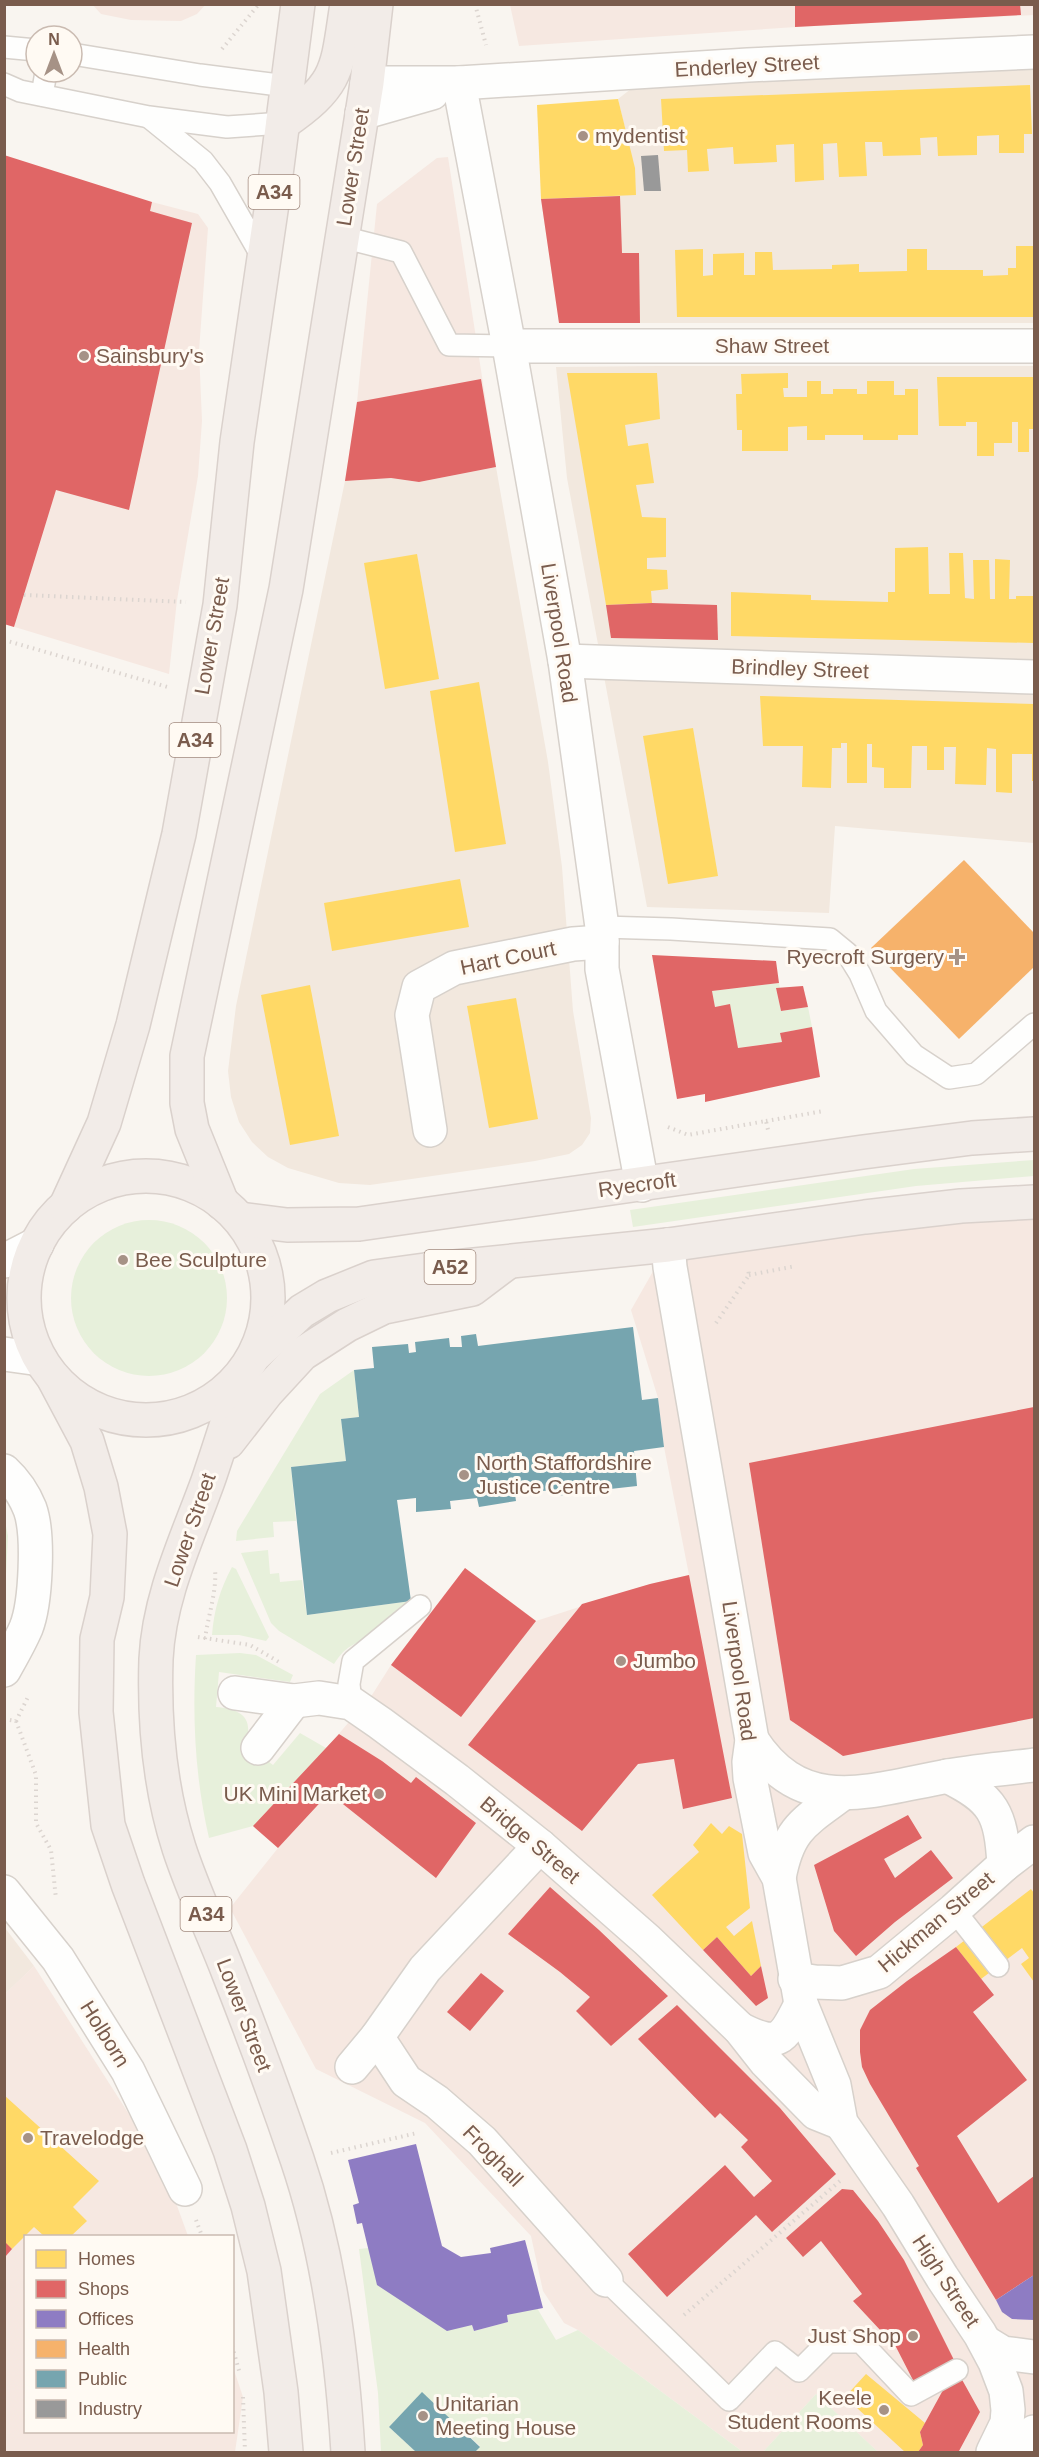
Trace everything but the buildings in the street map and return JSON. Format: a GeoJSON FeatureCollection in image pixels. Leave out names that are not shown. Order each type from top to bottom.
{"type":"FeatureCollection","features":[{"type":"Feature","properties":{"kind":"highway","name":"A34"},"geometry":{"type":"LineString","coordinates":[[287,86],[298,4]]}},
{"type":"Feature","properties":{"kind":"highway"},"geometry":{"type":"LineString","coordinates":[[283,123],[309,105],[329,84],[338,65],[347,4]]}},
{"type":"Feature","properties":{"kind":"highway","name":"A34"},"geometry":{"type":"LineString","coordinates":[[364,98],[376,4]]}},
{"type":"Feature","properties":{"kind":"highway"},"geometry":{"type":"LineString","coordinates":[[287,86],[329,84],[364,98]]}},
{"type":"Feature","properties":{"kind":"highway","name":"Lower Street"},"geometry":{"type":"LineString","coordinates":[[66,1206],[104,1123],[133,1025],[179,834],[220,605],[237,442],[287,86]]}},
{"type":"Feature","properties":{"kind":"highway"},"geometry":{"type":"LineString","coordinates":[[283,123],[364,98]]}},
{"type":"Feature","properties":{"kind":"highway","name":"Lower Street"},"geometry":{"type":"LineString","coordinates":[[348,2452],[345,2394],[335,2321],[312,2205],[298,2160],[240,2002],[179,1849],[167,1797],[159,1745],[156,1657],[172,1576],[249,1364],[264,1331],[268,1308],[268,1284],[256,1246],[231,1211],[192,1129],[187,1103],[187,1056],[286,589],[364,98]]}},
{"type":"Feature","properties":{"kind":"highway","name":"Ryecroft"},"geometry":{"type":"LineString","coordinates":[[231,1211],[287,1226],[359,1224],[863,1152],[972,1138],[1035,1134]]}},
{"type":"Feature","properties":{"kind":"highway"},"geometry":{"type":"LineString","coordinates":[[231,1211],[202,1190],[179,1181],[156,1177],[132,1177],[86,1192],[66,1206],[37,1244],[24,1290],[25,1314],[30,1338],[87,1441],[101,1487],[110,1534],[108,1588],[97,1639],[96,1691],[99,1747],[108,1825],[128,1884],[230,2150],[248,2206],[264,2271],[281,2392],[286,2452]]}},
{"type":"Feature","properties":{"kind":"highway","name":"A52"},"geometry":{"type":"LineString","coordinates":[[249,1364],[302,1311],[327,1296],[374,1277],[669,1245],[865,1217],[961,1206],[1035,1202]]}},
{"type":"Feature","properties":{"kind":"highway","name":"A52"},"geometry":{"type":"LineString","coordinates":[[214,1460],[267,1392],[302,1354],[346,1324],[384,1307],[472,1289],[510,1261]]}},
{"type":"Feature","properties":{"kind":"highway"},"geometry":{"type":"LineString","coordinates":[[47,1369],[72,1395],[92,1408],[114,1416],[138,1420],[162,1419],[185,1414],[207,1405],[226,1390],[249,1364]]}},
{"type":"Feature","properties":{"kind":"street","name":"Enderley Street"},"geometry":{"type":"LineString","coordinates":[[364,98],[459,83],[748,65],[1035,52]]}},
{"type":"Feature","properties":{"kind":"street","name":"Liverpool Road"},"geometry":{"type":"LineString","coordinates":[[459,83],[509,346],[564,661],[602,934],[602,969],[642,1185]]}},
{"type":"Feature","properties":{"kind":"street","name":"Shaw Street"},"geometry":{"type":"LineString","coordinates":[[509,346],[1035,346]]}},
{"type":"Feature","properties":{"kind":"street","name":"Brindley Street"},"geometry":{"type":"LineString","coordinates":[[564,661],[1035,677]]}},
{"type":"Feature","properties":{"kind":"street","name":"Hart Court"},"geometry":{"type":"LineString","coordinates":[[430,1130],[412,1015],[419,987],[454,968],[573,944],[602,934]]}},
{"type":"Feature","properties":{"kind":"street"},"geometry":{"type":"LineString","coordinates":[[4,1261],[37,1244]]}},
{"type":"Feature","properties":{"kind":"street","name":"Liverpool Road"},"geometry":{"type":"LineString","coordinates":[[669,1245],[670,1267],[752,1740],[749,1762],[750,1778],[765,1853],[779,1878],[798,1991],[834,2085],[841,2123]]}},
{"type":"Feature","properties":{"kind":"street"},"geometry":{"type":"LineString","coordinates":[[4,1354],[47,1369]]}},
{"type":"Feature","properties":{"kind":"street"},"geometry":{"type":"LineString","coordinates":[[4,1471],[17,1483],[31,1511],[35,1554],[35,1592],[26,1627],[4,1670]]}},
{"type":"Feature","properties":{"kind":"street","name":"Bridge Street"},"geometry":{"type":"LineString","coordinates":[[235,1693],[294,1701],[319,1698],[351,1703],[457,1780],[540,1846],[647,1940],[740,2029],[766,2062],[816,2113],[841,2123]]}},
{"type":"Feature","properties":{"kind":"street"},"geometry":{"type":"LineString","coordinates":[[258,1748],[294,1701]]}},
{"type":"Feature","properties":{"kind":"street"},"geometry":{"type":"LineString","coordinates":[[752,1740],[763,1757],[790,1780],[815,1790],[842,1794],[947,1776],[1035,1765]]}},
{"type":"Feature","properties":{"kind":"street","name":"Hickman Street"},"geometry":{"type":"LineString","coordinates":[[947,1776],[970,1787],[992,1807],[999,1821],[1004,1865]]}},
{"type":"Feature","properties":{"kind":"street"},"geometry":{"type":"LineString","coordinates":[[779,1878],[783,1857],[794,1833],[812,1816],[842,1794]]}},
{"type":"Feature","properties":{"kind":"street","name":"Hickman Street"},"geometry":{"type":"LineString","coordinates":[[798,1991],[815,1982],[842,1983],[879,1972],[1004,1865],[1035,1842]]}},
{"type":"Feature","properties":{"kind":"street"},"geometry":{"type":"LineString","coordinates":[[352,2067],[377,2037],[425,1969],[540,1846]]}},
{"type":"Feature","properties":{"kind":"street","name":"Holborn"},"geometry":{"type":"LineString","coordinates":[[4,1892],[58,1959],[128,2071],[185,2188]]}},
{"type":"Feature","properties":{"kind":"street","name":"Bridge Street"},"geometry":{"type":"LineString","coordinates":[[740,2029],[759,2038],[771,2040],[783,2035],[789,2028],[798,1991]]}},
{"type":"Feature","properties":{"kind":"street","name":"Froghall"},"geometry":{"type":"LineString","coordinates":[[377,2037],[406,2081],[438,2102],[482,2141],[606,2280]]}},
{"type":"Feature","properties":{"kind":"street","name":"High Street"},"geometry":{"type":"LineString","coordinates":[[841,2123],[898,2205],[985,2342],[1006,2391],[1008,2410],[1007,2422],[993,2452]]}},
{"type":"Feature","properties":{"kind":"street"},"geometry":{"type":"LineString","coordinates":[[985,2342],[1004,2353],[1035,2357]]}},
{"type":"Feature","properties":{"kind":"street"},"geometry":{"type":"LineString","coordinates":[[1020,2452],[1035,2432]]}},
{"type":"Feature","properties":{"kind":"lane"},"geometry":{"type":"LineString","coordinates":[[4,47],[24,49]]}},
{"type":"Feature","properties":{"kind":"lane"},"geometry":{"type":"LineString","coordinates":[[84,56],[200,75],[287,86]]}},
{"type":"Feature","properties":{"kind":"lane"},"geometry":{"type":"LineString","coordinates":[[4,84],[20,91],[149,117],[227,127],[283,123]]}},
{"type":"Feature","properties":{"kind":"lane"},"geometry":{"type":"LineString","coordinates":[[42,95],[44,84]]}},
{"type":"Feature","properties":{"kind":"lane"},"geometry":{"type":"LineString","coordinates":[[149,117],[203,161],[220,183],[264,261]]}},
{"type":"Feature","properties":{"kind":"lane"},"geometry":{"type":"LineString","coordinates":[[342,237],[401,252],[449,345],[509,346]]}},
{"type":"Feature","properties":{"kind":"lane"},"geometry":{"type":"LineString","coordinates":[[602,934],[671,929],[830,939],[847,953],[861,974],[876,1011],[914,1055],[949,1078],[976,1074],[1031,1031]]}},
{"type":"Feature","properties":{"kind":"lane"},"geometry":{"type":"LineString","coordinates":[[351,1703],[349,1684],[353,1661],[420,1606]]}},
{"type":"Feature","properties":{"kind":"lane"},"geometry":{"type":"LineString","coordinates":[[954,1910],[998,1966]]}},
{"type":"Feature","properties":{"kind":"lane"},"geometry":{"type":"LineString","coordinates":[[606,2280],[729,2400],[775,2352],[799,2371],[828,2342],[861,2342],[911,2395],[957,2370]]}},
{"type":"Feature","properties":{"kind":"path"},"geometry":{"type":"LineString","coordinates":[[475,4],[486,45]]}},
{"type":"Feature","properties":{"kind":"path"},"geometry":{"type":"LineString","coordinates":[[24,596],[177,600],[188,603]]}},
{"type":"Feature","properties":{"kind":"path"},"geometry":{"type":"LineString","coordinates":[[4,640],[175,690]]}},
{"type":"Feature","properties":{"kind":"path"},"geometry":{"type":"LineString","coordinates":[[661,1124],[688,1135],[824,1111]]}},
{"type":"Feature","properties":{"kind":"path"},"geometry":{"type":"LineString","coordinates":[[766,1121],[769,1136]]}},
{"type":"Feature","properties":{"kind":"path"},"geometry":{"type":"LineString","coordinates":[[749,1275],[798,1265]]}},
{"type":"Feature","properties":{"kind":"path"},"geometry":{"type":"LineString","coordinates":[[205,1639],[216,1581]]}},
{"type":"Feature","properties":{"kind":"path"},"geometry":{"type":"LineString","coordinates":[[16,1720],[36,1775],[36,1823],[51,1850],[57,1905]]}},
{"type":"Feature","properties":{"kind":"path"},"geometry":{"type":"LineString","coordinates":[[298,2160],[462,2123]]}},
{"type":"Feature","properties":{"kind":"path"},"geometry":{"type":"LineString","coordinates":[[661,2334],[866,2159]]}},
{"type":"Feature","properties":{"kind":"path"},"geometry":{"type":"LineString","coordinates":[[234,2353],[242,2382]]}},
{"type":"Feature","properties":{"kind":"path"},"geometry":{"type":"LineString","coordinates":[[243,2393],[245,2452]]}},
{"type":"Feature","properties":{"kind":"shaded area"},"geometry":{"type":"Polygon","coordinates":[[[1034,4],[1034,15],[796,27],[519,46],[510,5],[1034,4]]]}},
{"type":"Feature","properties":{"kind":"shaded area"},"geometry":{"type":"Polygon","coordinates":[[[93,5],[205,5],[197,14],[181,21],[131,20],[101,14],[93,5]]]}},
{"type":"Feature","properties":{"kind":"shaded area"},"geometry":{"type":"Polygon","coordinates":[[[1034,69],[1034,323],[559,323],[541,199],[634,167],[618,99],[636,85],[1034,69]]]}},
{"type":"Feature","properties":{"kind":"shaded area"},"geometry":{"type":"Polygon","coordinates":[[[448,157],[496,467],[419,482],[391,478],[345,481],[357,402],[377,204],[437,158],[448,157]]]}},
{"type":"Feature","properties":{"kind":"shaded area"},"geometry":{"type":"Polygon","coordinates":[[[152,202],[198,214],[208,228],[199,351],[202,421],[198,476],[177,600],[169,674],[5,624],[152,202]]]}},
{"type":"Feature","properties":{"kind":"shaded area"},"geometry":{"type":"Polygon","coordinates":[[[1034,366],[1034,843],[835,826],[829,913],[647,907],[567,478],[556,367],[1034,366]]]}},
{"type":"Feature","properties":{"kind":"shaded area"},"geometry":{"type":"Polygon","coordinates":[[[496,467],[548,762],[562,867],[573,1011],[591,1118],[590,1133],[582,1145],[569,1154],[535,1161],[370,1185],[339,1183],[288,1168],[268,1157],[252,1142],[239,1122],[231,1097],[228,1071],[236,1006],[345,481],[391,478],[419,482],[496,467]]]}},
{"type":"Feature","properties":{"kind":"shaded area"},"geometry":{"type":"Polygon","coordinates":[[[1034,1202],[1034,2452],[878,2452],[816,2394],[763,2452],[743,2452],[578,2330],[564,2323],[543,2291],[531,2236],[425,2123],[316,2069],[230,1908],[278,1848],[253,1826],[331,1743],[372,1695],[391,1665],[465,1568],[536,1621],[650,1584],[689,1575],[664,1447],[658,1398],[631,1310],[668,1245],[1034,1202]]]}},
{"type":"Feature","properties":{"kind":"shaded area"},"geometry":{"type":"Polygon","coordinates":[[[5,1928],[34,1966],[5,1994],[5,1928]]]}},
{"type":"Feature","properties":{"kind":"shaded area"},"geometry":{"type":"Polygon","coordinates":[[[34,1966],[141,2133],[176,2203],[188,2235],[24,2235],[24,2433],[234,2433],[234,2370],[243,2397],[235,2452],[5,2452],[5,1994],[34,1966]]]}},
{"type":"Feature","properties":{"kind":"green space"},"geometry":{"type":"Polygon","coordinates":[[[779,983],[780,988],[776,989],[781,1011],[808,1007],[812,1027],[781,1033],[782,1042],[738,1048],[730,1005],[715,1007],[712,991],[779,983]]]}},
{"type":"Feature","properties":{"kind":"green space"},"geometry":{"type":"Polygon","coordinates":[[[1034,1160],[1034,1176],[916,1186],[633,1227],[630,1210],[914,1169],[1034,1160]]]}},
{"type":"Feature","properties":{"kind":"green space"},"geometry":{"type":"Polygon","coordinates":[[[149,1220],[164,1221],[179,1226],[204,1243],[221,1268],[226,1283],[226,1313],[221,1328],[204,1353],[179,1370],[164,1375],[149,1376],[134,1375],[119,1370],[94,1353],[77,1328],[72,1313],[71,1298],[72,1283],[77,1268],[94,1243],[119,1226],[134,1221],[149,1220]]]}},
{"type":"Feature","properties":{"kind":"green space"},"geometry":{"type":"Polygon","coordinates":[[[354,1370],[359,1417],[341,1419],[346,1461],[291,1467],[296,1521],[273,1522],[274,1537],[236,1541],[237,1531],[320,1394],[354,1370]]]}},
{"type":"Feature","properties":{"kind":"green space"},"geometry":{"type":"Polygon","coordinates":[[[5,1521],[8,1536],[5,1593],[5,1521]]]}},
{"type":"Feature","properties":{"kind":"green space"},"geometry":{"type":"Polygon","coordinates":[[[268,1550],[270,1574],[279,1573],[280,1582],[302,1580],[307,1615],[411,1601],[381,1628],[346,1649],[334,1664],[279,1631],[271,1623],[241,1553],[268,1550]]]}},
{"type":"Feature","properties":{"kind":"green space"},"geometry":{"type":"Polygon","coordinates":[[[232,1567],[236,1569],[269,1637],[266,1641],[239,1635],[212,1635],[218,1600],[232,1567]]]}},
{"type":"Feature","properties":{"kind":"green space"},"geometry":{"type":"Polygon","coordinates":[[[240,1653],[256,1655],[293,1675],[290,1682],[219,1672],[216,1707],[238,1712],[247,1721],[248,1735],[245,1744],[273,1765],[300,1733],[326,1748],[253,1826],[209,1838],[200,1793],[196,1747],[194,1701],[196,1655],[240,1653]]]}},
{"type":"Feature","properties":{"kind":"green space"},"geometry":{"type":"Polygon","coordinates":[[[368,2248],[472,2325],[474,2331],[508,2322],[507,2315],[537,2308],[556,2340],[578,2330],[743,2452],[475,2452],[480,2446],[422,2393],[389,2427],[416,2452],[381,2452],[378,2393],[359,2249],[368,2248]]]}},
{"type":"Feature","properties":{"kind":"green space"},"geometry":{"type":"Polygon","coordinates":[[[816,2394],[877,2451],[878,2452],[763,2452],[816,2394]]]}},
{"type":"Feature","properties":{"kind":"place","name":"mydentist"},"geometry":{"type":"Point","coordinates":[583,136]}},
{"type":"Feature","properties":{"kind":"place","name":"Sainsbury's"},"geometry":{"type":"Point","coordinates":[84,356]}},
{"type":"Feature","properties":{"kind":"place","name":"Ryecroft Surgery"},"geometry":{"type":"Point","coordinates":[957,957]}},
{"type":"Feature","properties":{"kind":"place","name":"Bee Sculpture"},"geometry":{"type":"Point","coordinates":[123,1260]}},
{"type":"Feature","properties":{"kind":"place","name":"North Staffordshire Justice Centre"},"geometry":{"type":"Point","coordinates":[464,1475]}},
{"type":"Feature","properties":{"kind":"place","name":"Jumbo"},"geometry":{"type":"Point","coordinates":[621,1661]}},
{"type":"Feature","properties":{"kind":"place","name":"UK Mini Market"},"geometry":{"type":"Point","coordinates":[379,1794]}},
{"type":"Feature","properties":{"kind":"place","name":"Travelodge"},"geometry":{"type":"Point","coordinates":[28,2138]}},
{"type":"Feature","properties":{"kind":"place","name":"Just Shop"},"geometry":{"type":"Point","coordinates":[913,2336]}},
{"type":"Feature","properties":{"kind":"place","name":"Keele Student Rooms"},"geometry":{"type":"Point","coordinates":[884,2410]}},
{"type":"Feature","properties":{"kind":"place","name":"Unitarian Meeting House"},"geometry":{"type":"Point","coordinates":[423,2416]}}]}
